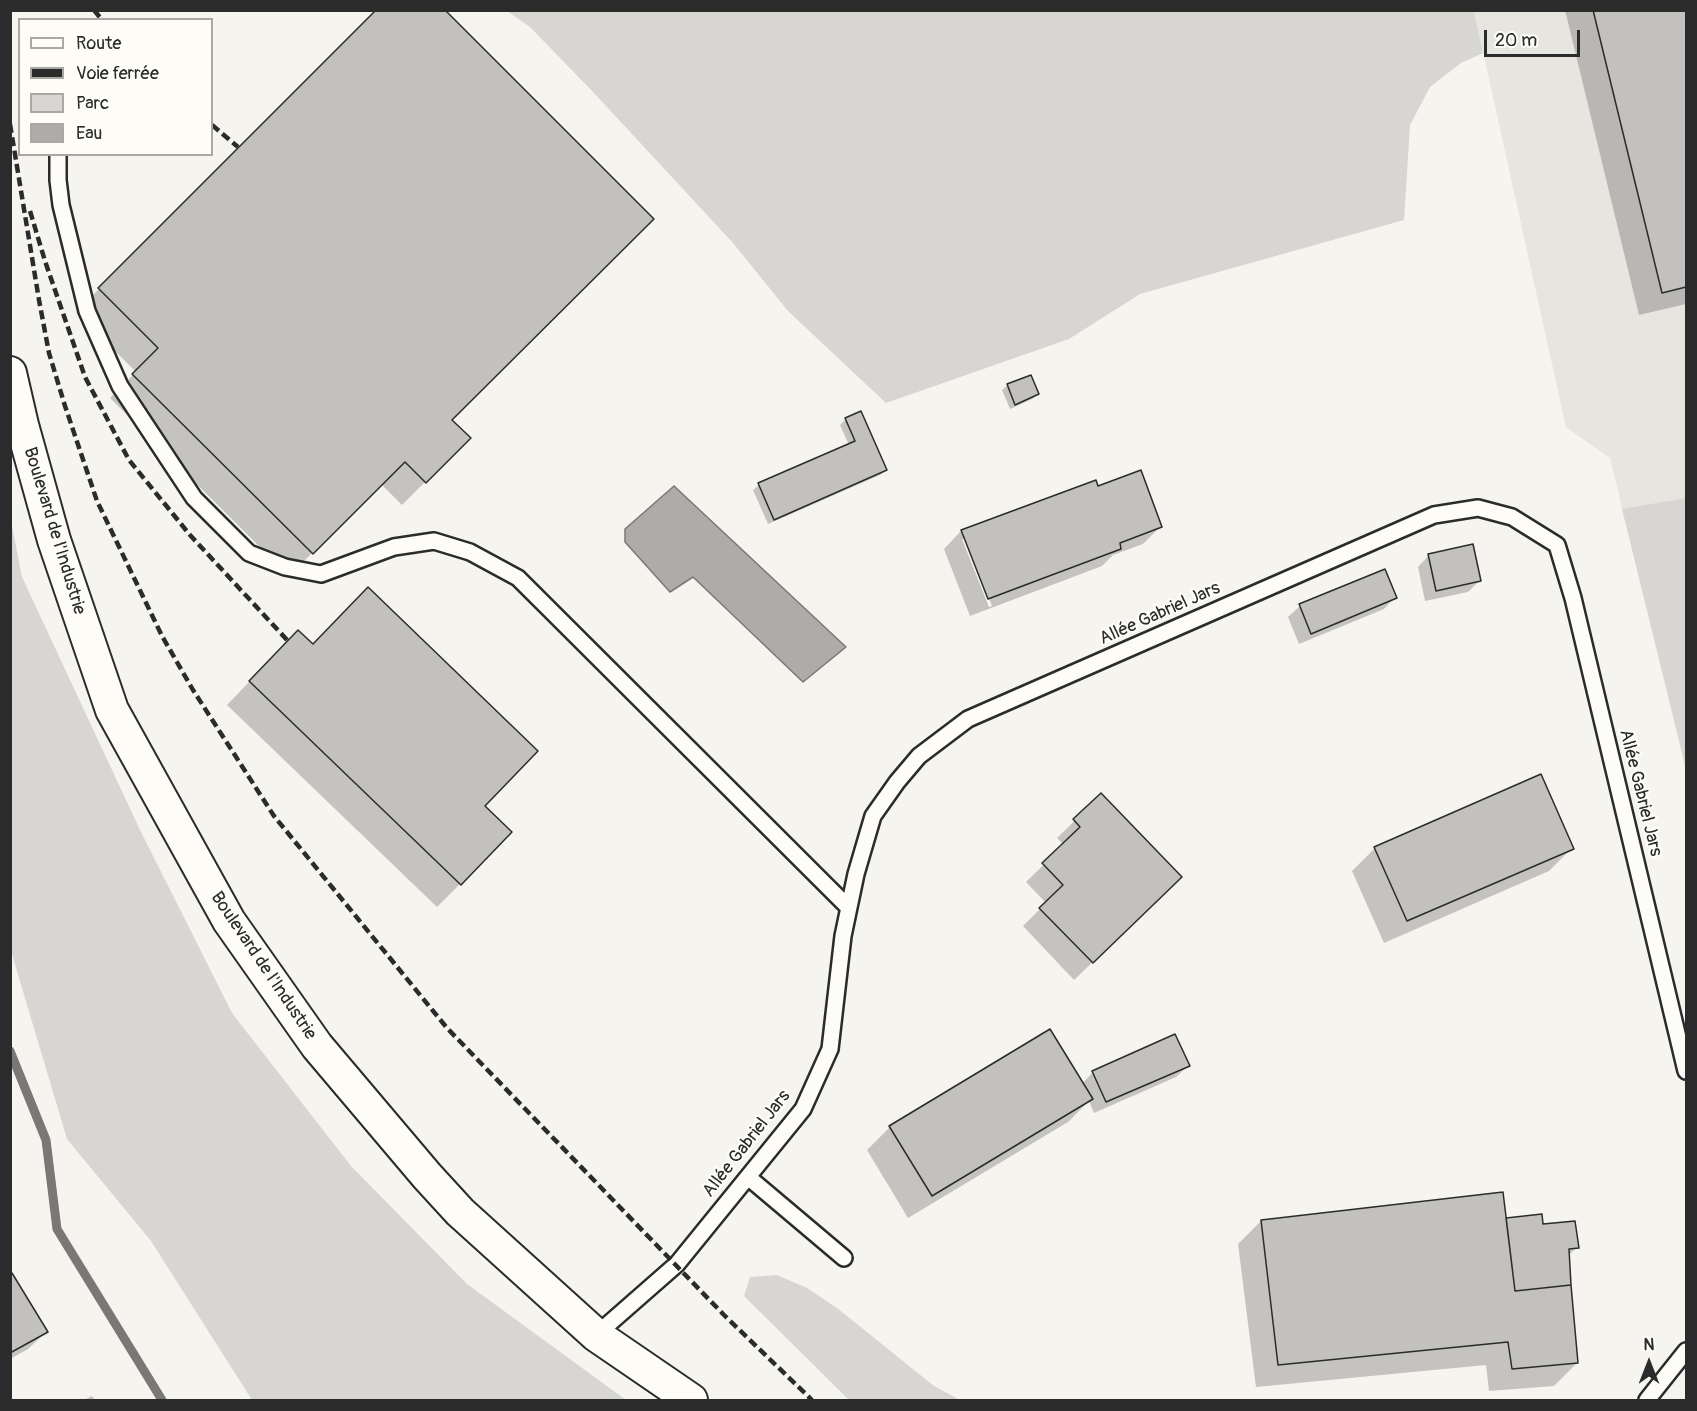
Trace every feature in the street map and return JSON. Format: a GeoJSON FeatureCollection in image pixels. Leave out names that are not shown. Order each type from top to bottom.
{"type":"FeatureCollection","features":[{"type":"Feature","properties":{"kind":"street","name":"Boulevard de l'Industrie"},"geometry":{"type":"LineString","coordinates":[[10,373],[54,540],[112,710],[229,921],[317,1046],[460,1212],[596,1335],[691,1401]]}},
{"type":"Feature","properties":{"kind":"lane"},"geometry":{"type":"LineString","coordinates":[[58,156],[61,205],[87,311],[120,386],[194,498],[249,553],[285,567],[321,574],[394,547],[434,541],[470,552],[518,578],[849,908]]}},
{"type":"Feature","properties":{"kind":"lane","name":"Allée Gabriel Jars"},"geometry":{"type":"LineString","coordinates":[[596,1335],[677,1264],[803,1109],[830,1049],[843,936],[862,849],[873,816],[919,756],[968,719],[1434,515],[1478,508],[1512,517],[1557,545],[1576,610],[1686,1071]]}},
{"type":"Feature","properties":{"kind":"lane"},"geometry":{"type":"LineString","coordinates":[[748,1177],[844,1258]]}},
{"type":"Feature","properties":{"kind":"lane"},"geometry":{"type":"LineString","coordinates":[[1647,1401],[1686,1351]]}},
{"type":"Feature","properties":{"kind":"shaded area"},"geometry":{"type":"Polygon","coordinates":[[[1474,11],[1686,11],[1686,771],[1610,458],[1566,427],[1474,11]]]}},
{"type":"Feature","properties":{"kind":"green space"},"geometry":{"type":"Polygon","coordinates":[[[507,11],[1474,11],[1483,53],[1461,63],[1430,87],[1410,125],[1404,220],[1140,294],[1069,339],[886,403],[788,311],[733,243],[594,93],[530,27],[507,11]]]}},
{"type":"Feature","properties":{"kind":"green space"},"geometry":{"type":"Polygon","coordinates":[[[1686,498],[1686,763],[1685,764],[1622,509],[1686,498]]]}},
{"type":"Feature","properties":{"kind":"green space"},"geometry":{"type":"Polygon","coordinates":[[[11,521],[22,577],[140,830],[232,1013],[351,1166],[467,1284],[626,1400],[252,1400],[151,1241],[67,1139],[11,951],[11,521]]]}},
{"type":"Feature","properties":{"kind":"green space"},"geometry":{"type":"Polygon","coordinates":[[[777,1275],[807,1288],[837,1308],[934,1386],[960,1400],[849,1400],[744,1296],[750,1277],[777,1275]]]}},
{"type":"Feature","properties":{"kind":"water"},"geometry":{"type":"Polygon","coordinates":[[[674,486],[846,647],[803,682],[693,577],[670,592],[625,542],[625,529],[674,486]]]}},
{"type":"Feature","properties":{"kind":"building"},"geometry":{"type":"Polygon","coordinates":[[[376,10],[445,10],[654,219],[452,420],[471,438],[426,483],[405,462],[313,554],[132,374],[158,348],[98,288],[376,10]]]}},
{"type":"Feature","properties":{"kind":"building"},"geometry":{"type":"Polygon","coordinates":[[[1593,10],[1686,10],[1686,287],[1662,293],[1593,10]]]}},
{"type":"Feature","properties":{"kind":"building"},"geometry":{"type":"Polygon","coordinates":[[[1031,375],[1039,394],[1015,405],[1007,384],[1031,375]]]}},
{"type":"Feature","properties":{"kind":"building"},"geometry":{"type":"Polygon","coordinates":[[[861,411],[887,470],[774,520],[758,483],[855,441],[845,418],[861,411]]]}},
{"type":"Feature","properties":{"kind":"building"},"geometry":{"type":"Polygon","coordinates":[[[1141,470],[1162,527],[1120,543],[1121,549],[988,599],[961,530],[1096,480],[1098,486],[1141,470]]]}},
{"type":"Feature","properties":{"kind":"building"},"geometry":{"type":"Polygon","coordinates":[[[1473,544],[1481,581],[1436,591],[1428,554],[1473,544]]]}},
{"type":"Feature","properties":{"kind":"building"},"geometry":{"type":"Polygon","coordinates":[[[1385,569],[1397,598],[1311,634],[1299,604],[1385,569]]]}},
{"type":"Feature","properties":{"kind":"building"},"geometry":{"type":"Polygon","coordinates":[[[368,587],[538,751],[485,806],[512,832],[461,885],[249,681],[298,630],[313,644],[368,587]]]}},
{"type":"Feature","properties":{"kind":"building"},"geometry":{"type":"Polygon","coordinates":[[[1541,774],[1574,849],[1407,921],[1374,847],[1541,774]]]}},
{"type":"Feature","properties":{"kind":"building"},"geometry":{"type":"Polygon","coordinates":[[[1101,793],[1182,877],[1093,963],[1039,908],[1063,885],[1042,863],[1080,827],[1073,819],[1101,793]]]}},
{"type":"Feature","properties":{"kind":"building"},"geometry":{"type":"Polygon","coordinates":[[[1050,1029],[1093,1099],[932,1196],[889,1126],[1050,1029]]]}},
{"type":"Feature","properties":{"kind":"building"},"geometry":{"type":"Polygon","coordinates":[[[1175,1034],[1190,1066],[1106,1102],[1092,1071],[1175,1034]]]}},
{"type":"Feature","properties":{"kind":"building"},"geometry":{"type":"Polygon","coordinates":[[[1503,1192],[1515,1291],[1571,1285],[1578,1363],[1512,1369],[1508,1342],[1278,1365],[1261,1220],[1503,1192]]]}},
{"type":"Feature","properties":{"kind":"building"},"geometry":{"type":"Polygon","coordinates":[[[1542,1214],[1543,1224],[1575,1221],[1579,1248],[1569,1249],[1571,1285],[1515,1291],[1506,1218],[1542,1214]]]}},
{"type":"Feature","properties":{"kind":"building"},"geometry":{"type":"Polygon","coordinates":[[[12,1273],[48,1332],[10,1353],[10,1274],[12,1273]]]}},
{"type":"Feature","properties":{"kind":"waterway"},"geometry":{"type":"LineString","coordinates":[[10,1051],[46,1140],[57,1229],[162,1400]]}},
{"type":"Feature","properties":{"kind":"railway"},"geometry":{"type":"LineString","coordinates":[[94,10],[100,18]]}},
{"type":"Feature","properties":{"kind":"railway"},"geometry":{"type":"LineString","coordinates":[[10,124],[49,353],[65,406],[97,501],[162,636],[193,690],[274,816],[447,1028],[724,1315],[812,1400]]}},
{"type":"Feature","properties":{"kind":"railway"},"geometry":{"type":"LineString","coordinates":[[213,126],[238,147]]}},
{"type":"Feature","properties":{"kind":"railway"},"geometry":{"type":"LineString","coordinates":[[30,211],[85,377],[129,460],[190,535],[288,641]]}}]}
